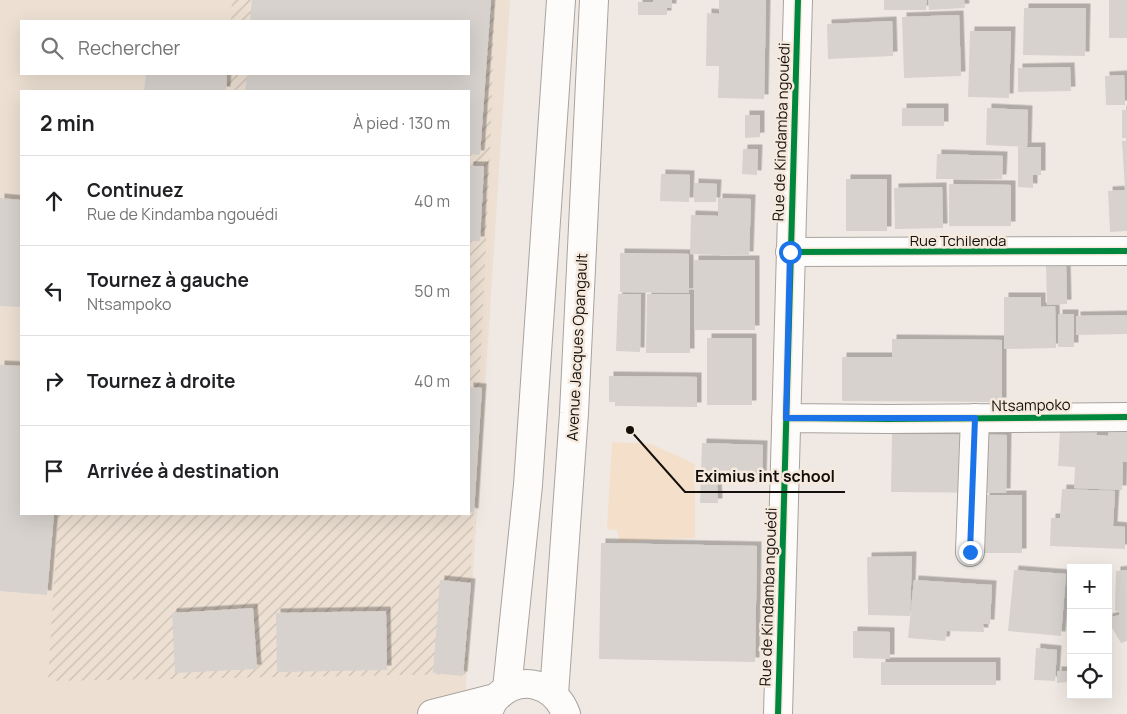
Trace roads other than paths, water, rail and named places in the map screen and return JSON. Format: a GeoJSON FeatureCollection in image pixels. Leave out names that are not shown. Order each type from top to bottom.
{"type":"FeatureCollection","features":[{"type":"Feature","properties":{"kind":"main road"},"geometry":{"type":"LineString","coordinates":[[496,700],[528,485],[562,0]]}},
{"type":"Feature","properties":{"kind":"main road","name":"Avenue Jacques Opangault"},"geometry":{"type":"LineString","coordinates":[[560,704],[594,0]]}},
{"type":"Feature","properties":{"kind":"main road","name":"Rue de Kindamba ngouédi"},"geometry":{"type":"LineString","coordinates":[[778,714],[798,0]]}},
{"type":"Feature","properties":{"kind":"main road","name":"Rue Tchilenda"},"geometry":{"type":"LineString","coordinates":[[790,252],[1127,251]]}},
{"type":"Feature","properties":{"kind":"main road","name":"Ntsampoko"},"geometry":{"type":"LineString","coordinates":[[786,418],[1127,416]]}},
{"type":"Feature","properties":{"kind":"main road"},"geometry":{"type":"LineString","coordinates":[[970,552],[975,418]]}},
{"type":"Feature","properties":{"kind":"main road"},"geometry":{"type":"LineString","coordinates":[[432,714],[496,700],[519,684],[532,684],[543,687],[560,704]]}},
{"type":"Feature","properties":{"kind":"place","name":"Eximius int school"},"geometry":{"type":"Point","coordinates":[630,430]}}]}
